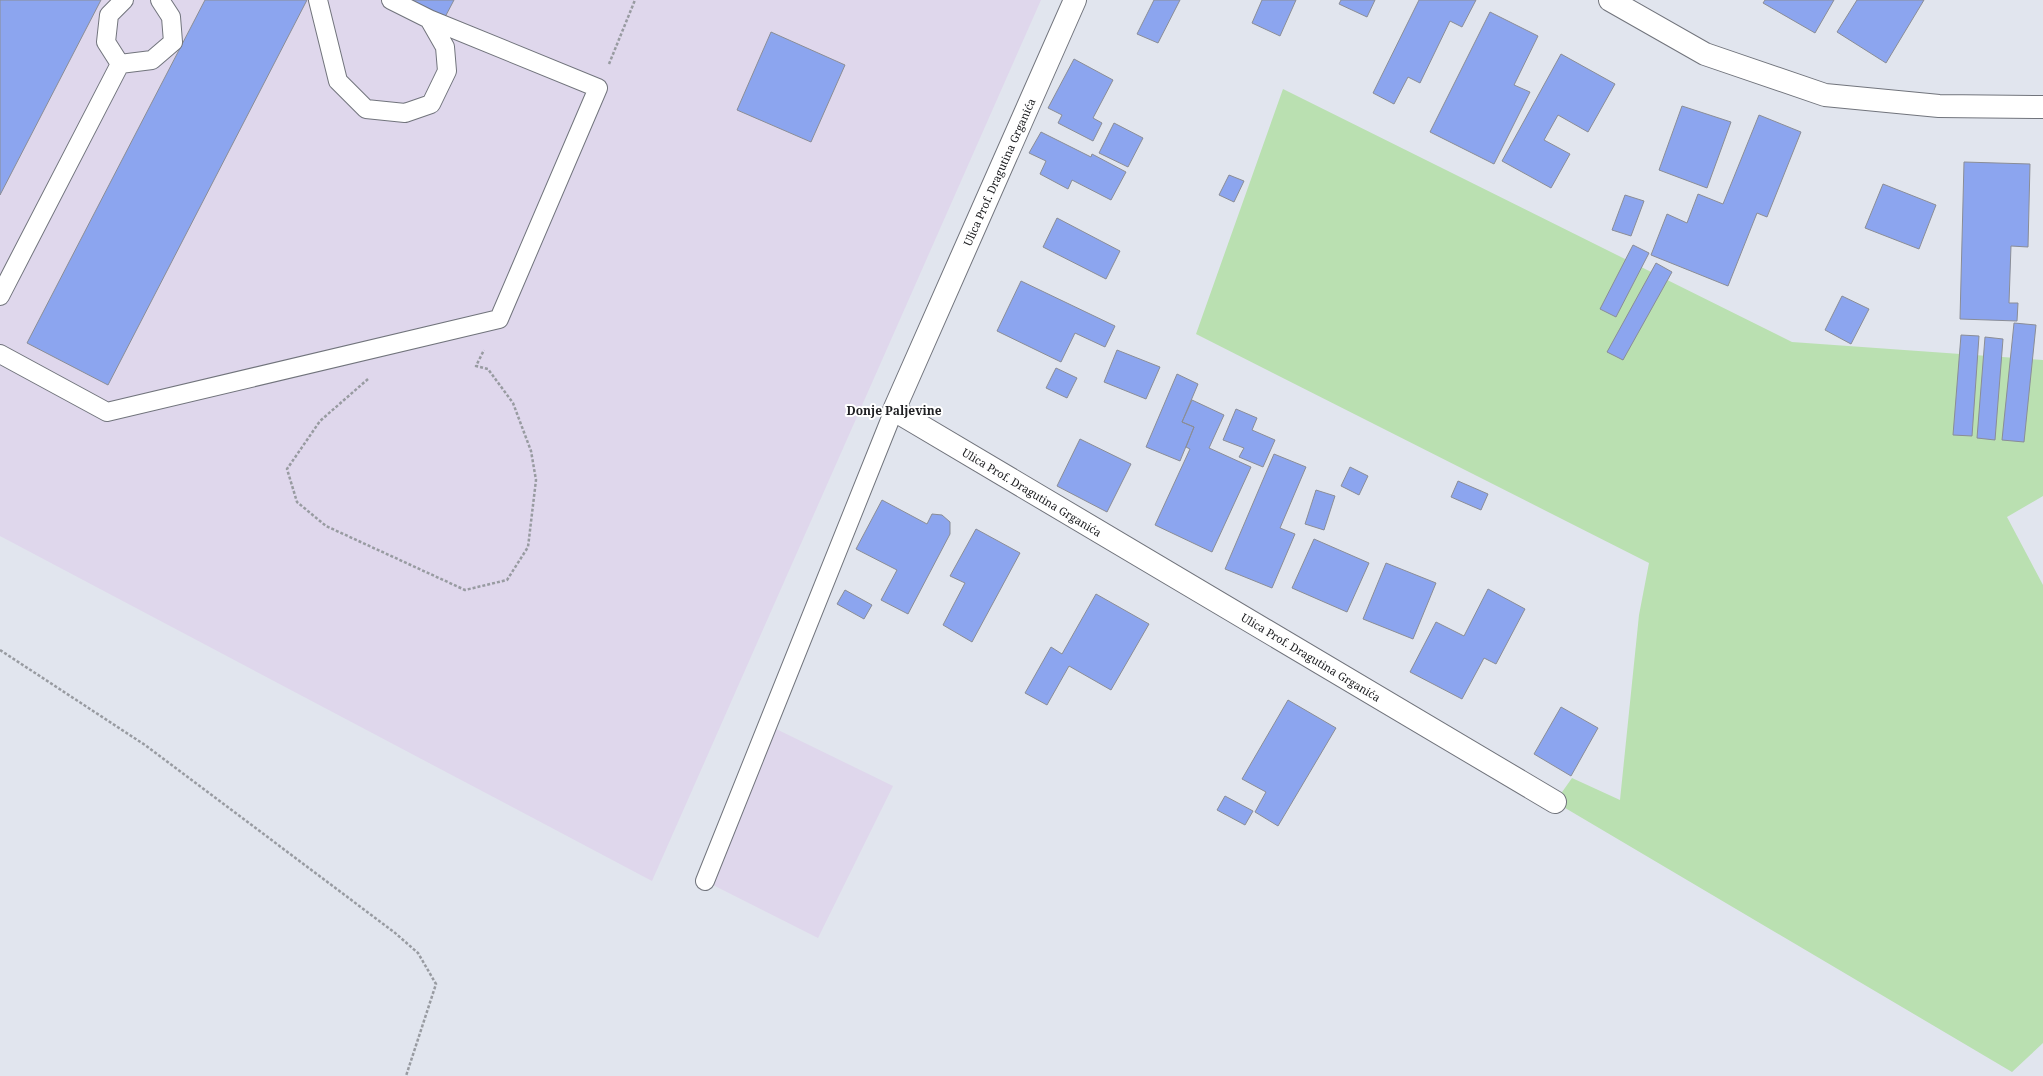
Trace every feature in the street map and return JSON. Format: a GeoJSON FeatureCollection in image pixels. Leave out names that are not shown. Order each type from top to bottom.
{"type":"FeatureCollection","features":[{"type":"Feature","properties":{"kind":"street","name":"Ulica Prof. Dragutina Grganića"},"geometry":{"type":"LineString","coordinates":[[1075,0],[894,410],[1555,802]]}},
{"type":"Feature","properties":{"kind":"street"},"geometry":{"type":"LineString","coordinates":[[1610,0],[1705,54],[1825,95],[1939,106],[2043,107]]}},
{"type":"Feature","properties":{"kind":"lane"},"geometry":{"type":"LineString","coordinates":[[120,64],[106,42],[109,15],[124,0]]}},
{"type":"Feature","properties":{"kind":"lane"},"geometry":{"type":"LineString","coordinates":[[120,64],[152,60],[173,42],[171,17],[160,0]]}},
{"type":"Feature","properties":{"kind":"lane"},"geometry":{"type":"LineString","coordinates":[[318,0],[338,81],[366,110],[405,113],[431,104],[447,71],[445,47],[429,19]]}},
{"type":"Feature","properties":{"kind":"lane"},"geometry":{"type":"LineString","coordinates":[[0,354],[108,412],[499,319],[598,88],[429,19],[391,0]]}},
{"type":"Feature","properties":{"kind":"lane"},"geometry":{"type":"LineString","coordinates":[[0,296],[120,64]]}},
{"type":"Feature","properties":{"kind":"lane"},"geometry":{"type":"LineString","coordinates":[[705,881],[894,410]]}},
{"type":"Feature","properties":{"kind":"path"},"geometry":{"type":"LineString","coordinates":[[598,88],[636,0]]}},
{"type":"Feature","properties":{"kind":"path"},"geometry":{"type":"LineString","coordinates":[[349,354],[369,377],[320,421],[286,469],[297,502],[326,526],[465,590],[507,580],[528,547],[536,480],[531,451],[513,403],[488,368],[476,366],[499,319]]}},
{"type":"Feature","properties":{"kind":"path"},"geometry":{"type":"LineString","coordinates":[[0,650],[145,745],[394,932],[418,953],[436,984],[406,1076]]}},
{"type":"Feature","properties":{"kind":"shaded area"},"geometry":{"type":"Polygon","coordinates":[[[0,0],[1041,0],[652,881],[0,536],[0,0]]]}},
{"type":"Feature","properties":{"kind":"shaded area"},"geometry":{"type":"Polygon","coordinates":[[[768,725],[893,786],[818,938],[705,881],[768,725]]]}},
{"type":"Feature","properties":{"kind":"green space"},"geometry":{"type":"Polygon","coordinates":[[[1283,89],[1792,342],[2043,360],[2043,496],[2007,517],[2043,585],[2043,1043],[2012,1072],[1555,802],[1572,778],[1620,800],[1639,615],[1649,563],[1196,334],[1283,89]]]}},
{"type":"Feature","properties":{"kind":"building"},"geometry":{"type":"Polygon","coordinates":[[[0,0],[101,0],[0,195],[0,0]]]}},
{"type":"Feature","properties":{"kind":"building"},"geometry":{"type":"Polygon","coordinates":[[[205,0],[307,0],[108,385],[27,343],[205,0]]]}},
{"type":"Feature","properties":{"kind":"building"},"geometry":{"type":"Polygon","coordinates":[[[407,0],[454,0],[444,19],[407,0]]]}},
{"type":"Feature","properties":{"kind":"building"},"geometry":{"type":"Polygon","coordinates":[[[1154,0],[1180,0],[1158,43],[1137,34],[1154,0]]]}},
{"type":"Feature","properties":{"kind":"building"},"geometry":{"type":"Polygon","coordinates":[[[1262,0],[1296,0],[1280,36],[1252,23],[1262,0]]]}},
{"type":"Feature","properties":{"kind":"building"},"geometry":{"type":"Polygon","coordinates":[[[1341,0],[1375,0],[1367,17],[1339,4],[1341,0]]]}},
{"type":"Feature","properties":{"kind":"building"},"geometry":{"type":"Polygon","coordinates":[[[1419,0],[1476,0],[1462,27],[1450,21],[1420,83],[1408,77],[1394,104],[1373,93],[1419,0]]]}},
{"type":"Feature","properties":{"kind":"building"},"geometry":{"type":"Polygon","coordinates":[[[1765,0],[1834,0],[1815,33],[1763,3],[1765,0]]]}},
{"type":"Feature","properties":{"kind":"building"},"geometry":{"type":"Polygon","coordinates":[[[1857,0],[1924,0],[1886,63],[1837,32],[1857,0]]]}},
{"type":"Feature","properties":{"kind":"building"},"geometry":{"type":"Polygon","coordinates":[[[1490,12],[1538,36],[1514,85],[1530,92],[1494,164],[1430,132],[1490,12]]]}},
{"type":"Feature","properties":{"kind":"building"},"geometry":{"type":"Polygon","coordinates":[[[771,32],[845,65],[811,142],[737,110],[771,32]]]}},
{"type":"Feature","properties":{"kind":"building"},"geometry":{"type":"Polygon","coordinates":[[[1561,54],[1615,84],[1588,132],[1558,115],[1544,140],[1570,154],[1551,188],[1502,161],[1561,54]]]}},
{"type":"Feature","properties":{"kind":"building"},"geometry":{"type":"Polygon","coordinates":[[[1074,59],[1113,80],[1093,118],[1102,123],[1093,141],[1058,123],[1062,115],[1048,108],[1074,59]]]}},
{"type":"Feature","properties":{"kind":"building"},"geometry":{"type":"Polygon","coordinates":[[[1682,106],[1731,122],[1707,188],[1659,170],[1682,106]]]}},
{"type":"Feature","properties":{"kind":"building"},"geometry":{"type":"Polygon","coordinates":[[[1759,115],[1801,132],[1767,217],[1757,213],[1728,286],[1651,255],[1667,214],[1687,223],[1698,194],[1723,204],[1759,115]]]}},
{"type":"Feature","properties":{"kind":"building"},"geometry":{"type":"Polygon","coordinates":[[[1114,123],[1143,138],[1128,167],[1099,153],[1114,123]]]}},
{"type":"Feature","properties":{"kind":"building"},"geometry":{"type":"Polygon","coordinates":[[[1041,132],[1091,157],[1092,154],[1126,172],[1111,200],[1072,180],[1068,189],[1040,174],[1046,161],[1029,153],[1041,132]]]}},
{"type":"Feature","properties":{"kind":"building"},"geometry":{"type":"Polygon","coordinates":[[[1964,162],[2030,164],[2028,247],[2011,246],[2009,303],[2018,303],[2017,321],[1960,319],[1964,162]]]}},
{"type":"Feature","properties":{"kind":"building"},"geometry":{"type":"Polygon","coordinates":[[[1229,175],[1244,181],[1234,202],[1219,195],[1229,175]]]}},
{"type":"Feature","properties":{"kind":"building"},"geometry":{"type":"Polygon","coordinates":[[[1883,184],[1936,205],[1919,249],[1865,228],[1883,184]]]}},
{"type":"Feature","properties":{"kind":"building"},"geometry":{"type":"Polygon","coordinates":[[[1625,195],[1644,201],[1631,236],[1612,230],[1625,195]]]}},
{"type":"Feature","properties":{"kind":"building"},"geometry":{"type":"Polygon","coordinates":[[[1057,218],[1120,251],[1106,279],[1043,247],[1057,218]]]}},
{"type":"Feature","properties":{"kind":"building"},"geometry":{"type":"Polygon","coordinates":[[[1633,245],[1649,253],[1616,317],[1600,309],[1633,245]]]}},
{"type":"Feature","properties":{"kind":"building"},"geometry":{"type":"Polygon","coordinates":[[[1656,263],[1672,272],[1623,360],[1607,352],[1656,263]]]}},
{"type":"Feature","properties":{"kind":"building"},"geometry":{"type":"Polygon","coordinates":[[[1021,281],[1115,326],[1105,347],[1075,333],[1061,362],[997,331],[1021,281]]]}},
{"type":"Feature","properties":{"kind":"building"},"geometry":{"type":"Polygon","coordinates":[[[1842,296],[1869,309],[1851,344],[1825,330],[1842,296]]]}},
{"type":"Feature","properties":{"kind":"building"},"geometry":{"type":"Polygon","coordinates":[[[2014,323],[2036,325],[2024,442],[2002,440],[2014,323]]]}},
{"type":"Feature","properties":{"kind":"building"},"geometry":{"type":"Polygon","coordinates":[[[1961,335],[1979,336],[1972,436],[1953,435],[1961,335]]]}},
{"type":"Feature","properties":{"kind":"building"},"geometry":{"type":"Polygon","coordinates":[[[1985,337],[2003,339],[1995,440],[1977,438],[1985,337]]]}},
{"type":"Feature","properties":{"kind":"building"},"geometry":{"type":"Polygon","coordinates":[[[1117,350],[1160,367],[1146,399],[1104,382],[1117,350]]]}},
{"type":"Feature","properties":{"kind":"building"},"geometry":{"type":"Polygon","coordinates":[[[1056,368],[1077,378],[1067,398],[1046,388],[1056,368]]]}},
{"type":"Feature","properties":{"kind":"building"},"geometry":{"type":"Polygon","coordinates":[[[1177,374],[1198,384],[1182,422],[1194,427],[1180,461],[1146,447],[1177,374]]]}},
{"type":"Feature","properties":{"kind":"building"},"geometry":{"type":"Polygon","coordinates":[[[1192,400],[1224,415],[1209,448],[1251,467],[1212,552],[1155,525],[1190,449],[1186,447],[1194,427],[1182,422],[1192,400]]]}},
{"type":"Feature","properties":{"kind":"building"},"geometry":{"type":"Polygon","coordinates":[[[1236,409],[1257,418],[1252,430],[1275,440],[1263,467],[1239,457],[1244,448],[1223,440],[1236,409]]]}},
{"type":"Feature","properties":{"kind":"building"},"geometry":{"type":"Polygon","coordinates":[[[1080,439],[1131,464],[1107,512],[1057,486],[1080,439]]]}},
{"type":"Feature","properties":{"kind":"building"},"geometry":{"type":"Polygon","coordinates":[[[1274,454],[1306,467],[1280,528],[1295,534],[1272,588],[1225,569],[1274,454]]]}},
{"type":"Feature","properties":{"kind":"building"},"geometry":{"type":"Polygon","coordinates":[[[1350,467],[1368,476],[1359,495],[1341,486],[1350,467]]]}},
{"type":"Feature","properties":{"kind":"building"},"geometry":{"type":"Polygon","coordinates":[[[1458,481],[1488,494],[1481,510],[1451,497],[1458,481]]]}},
{"type":"Feature","properties":{"kind":"building"},"geometry":{"type":"Polygon","coordinates":[[[1316,490],[1335,496],[1324,530],[1305,524],[1316,490]]]}},
{"type":"Feature","properties":{"kind":"building"},"geometry":{"type":"Polygon","coordinates":[[[882,500],[927,524],[932,514],[942,515],[950,522],[950,534],[908,614],[881,600],[897,570],[856,549],[882,500]]]}},
{"type":"Feature","properties":{"kind":"building"},"geometry":{"type":"Polygon","coordinates":[[[976,529],[1020,553],[972,642],[943,625],[965,583],[950,576],[976,529]]]}},
{"type":"Feature","properties":{"kind":"building"},"geometry":{"type":"Polygon","coordinates":[[[1314,539],[1369,563],[1347,612],[1292,588],[1314,539]]]}},
{"type":"Feature","properties":{"kind":"building"},"geometry":{"type":"Polygon","coordinates":[[[1386,563],[1436,583],[1413,639],[1363,619],[1386,563]]]}},
{"type":"Feature","properties":{"kind":"building"},"geometry":{"type":"Polygon","coordinates":[[[1488,589],[1525,609],[1496,664],[1484,658],[1462,699],[1410,672],[1436,622],[1464,636],[1488,589]]]}},
{"type":"Feature","properties":{"kind":"building"},"geometry":{"type":"Polygon","coordinates":[[[845,590],[872,605],[864,619],[837,604],[845,590]]]}},
{"type":"Feature","properties":{"kind":"building"},"geometry":{"type":"Polygon","coordinates":[[[1096,594],[1149,624],[1111,690],[1069,666],[1047,705],[1025,693],[1051,647],[1062,654],[1096,594]]]}},
{"type":"Feature","properties":{"kind":"building"},"geometry":{"type":"Polygon","coordinates":[[[1288,700],[1336,728],[1278,826],[1255,812],[1266,792],[1242,779],[1288,700]]]}},
{"type":"Feature","properties":{"kind":"building"},"geometry":{"type":"Polygon","coordinates":[[[1561,707],[1598,728],[1571,776],[1534,754],[1561,707]]]}},
{"type":"Feature","properties":{"kind":"building"},"geometry":{"type":"Polygon","coordinates":[[[1225,796],[1253,811],[1245,825],[1217,810],[1225,796]]]}},
{"type":"Feature","properties":{"kind":"district","name":"Donje Paljevine"},"geometry":{"type":"Point","coordinates":[894,410]}}]}
